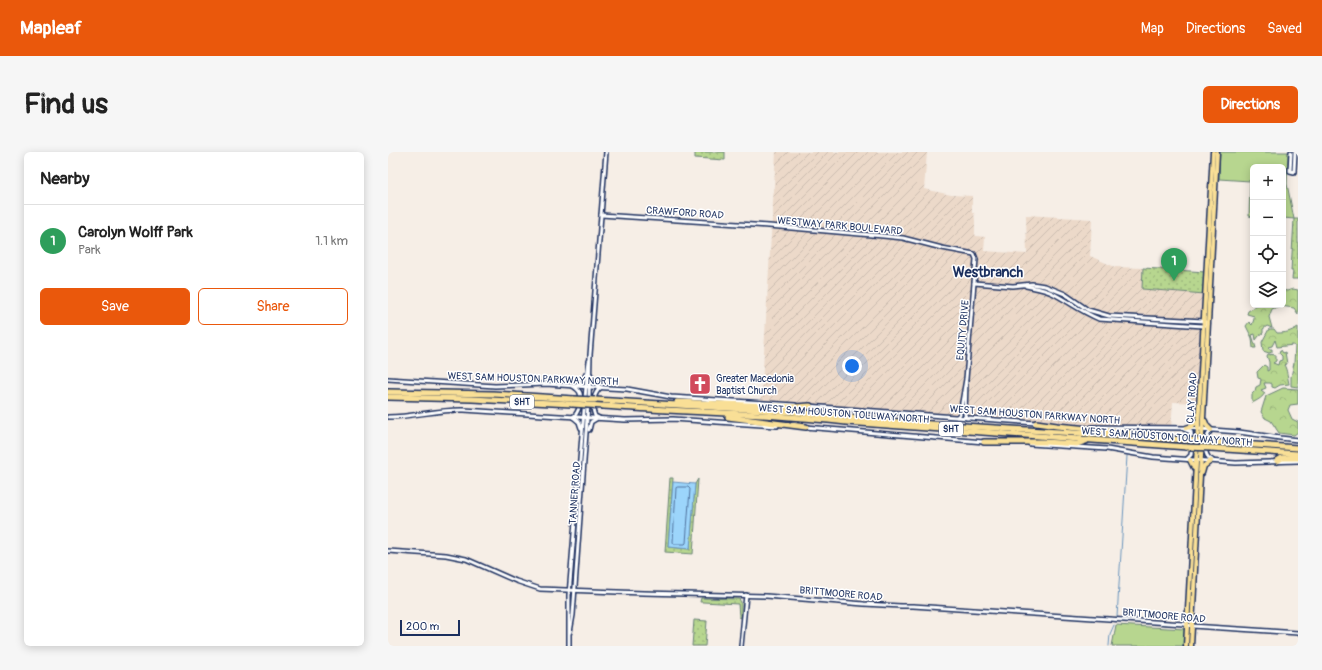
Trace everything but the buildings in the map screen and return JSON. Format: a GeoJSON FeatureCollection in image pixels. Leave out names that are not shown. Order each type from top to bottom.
{"type":"FeatureCollection","features":[{"type":"Feature","properties":{"kind":"highway","name":"WEST SAM HOUSTON TOLLWAY NORTH"},"geometry":{"type":"LineString","coordinates":[[388,390],[486,394],[603,406],[715,414],[796,417],[1089,440],[1298,454]]}},
{"type":"Feature","properties":{"kind":"highway","name":"SHT"},"geometry":{"type":"LineString","coordinates":[[388,390],[461,391],[486,394]]}},
{"type":"Feature","properties":{"kind":"highway","name":"WEST SAM HOUSTON TOLLWAY NORTH"},"geometry":{"type":"LineString","coordinates":[[388,397],[573,402],[599,401],[656,404],[794,412],[885,421],[1298,448]]}},
{"type":"Feature","properties":{"kind":"highway"},"geometry":{"type":"LineString","coordinates":[[656,404],[661,401],[796,407],[810,406]]}},
{"type":"Feature","properties":{"kind":"highway"},"geometry":{"type":"LineString","coordinates":[[715,414],[716,416],[806,427]]}},
{"type":"Feature","properties":{"kind":"highway"},"geometry":{"type":"LineString","coordinates":[[1036,423],[1154,435],[1157,438]]}},
{"type":"Feature","properties":{"kind":"highway"},"geometry":{"type":"LineString","coordinates":[[984,442],[1044,442],[1077,444],[1089,440]]}},
{"type":"Feature","properties":{"kind":"highway"},"geometry":{"type":"LineString","coordinates":[[1277,462],[1282,458],[1298,458]]}},
{"type":"Feature","properties":{"kind":"main road","name":"TANNER ROAD"},"geometry":{"type":"LineString","coordinates":[[570,632],[568,615],[581,439],[589,368],[606,152]]}},
{"type":"Feature","properties":{"kind":"main road","name":"CLAY ROAD"},"geometry":{"type":"LineString","coordinates":[[1213,152],[1214,174]]}},
{"type":"Feature","properties":{"kind":"main road","name":"CLAY ROAD"},"geometry":{"type":"LineString","coordinates":[[1191,646],[1190,625],[1194,476],[1197,422],[1202,395],[1208,324],[1210,241],[1214,174],[1217,152]]}},
{"type":"Feature","properties":{"kind":"main road"},"geometry":{"type":"LineString","coordinates":[[1291,152],[1292,171],[1295,152]]}},
{"type":"Feature","properties":{"kind":"main road","name":"CRAWFORD ROAD"},"geometry":{"type":"LineString","coordinates":[[601,215],[769,226]]}},
{"type":"Feature","properties":{"kind":"main road","name":"WESTWAY PARK BOULEVARD"},"geometry":{"type":"LineString","coordinates":[[769,226],[902,238],[942,248],[971,253],[975,255],[976,259],[974,283]]}},
{"type":"Feature","properties":{"kind":"main road","name":"CLAY ROAD"},"geometry":{"type":"LineString","coordinates":[[1204,362],[1204,324],[1209,270]]}},
{"type":"Feature","properties":{"kind":"main road"},"geometry":{"type":"LineString","coordinates":[[974,283],[1022,285],[1042,289],[1053,293],[1085,314],[1098,319],[1208,324]]}},
{"type":"Feature","properties":{"kind":"main road","name":"EQUITY DRIVE"},"geometry":{"type":"LineString","coordinates":[[967,418],[965,415],[966,379],[974,283]]}},
{"type":"Feature","properties":{"kind":"main road","name":"TANNER ROAD"},"geometry":{"type":"LineString","coordinates":[[569,646],[575,591],[588,418],[590,386],[589,368]]}},
{"type":"Feature","properties":{"kind":"main road"},"geometry":{"type":"LineString","coordinates":[[572,385],[581,384],[589,368]]}},
{"type":"Feature","properties":{"kind":"main road"},"geometry":{"type":"LineString","coordinates":[[589,368],[593,381],[601,388],[594,394],[593,411],[595,416],[601,418]]}},
{"type":"Feature","properties":{"kind":"main road","name":"WEST SAM HOUSTON PARKWAY NORTH"},"geometry":{"type":"LineString","coordinates":[[388,379],[495,386],[540,384],[590,386],[625,389],[671,396],[957,418],[1110,428],[1150,427],[1203,429],[1298,440]]}},
{"type":"Feature","properties":{"kind":"main road","name":"EQUITY DRIVE"},"geometry":{"type":"LineString","coordinates":[[957,418],[960,414],[966,379]]}},
{"type":"Feature","properties":{"kind":"main road"},"geometry":{"type":"LineString","coordinates":[[572,385],[578,389],[580,394],[579,411],[574,417]]}},
{"type":"Feature","properties":{"kind":"main road","name":"CLAY ROAD"},"geometry":{"type":"LineString","coordinates":[[1192,584],[1199,504],[1204,417],[1202,395]]}},
{"type":"Feature","properties":{"kind":"main road"},"geometry":{"type":"LineString","coordinates":[[388,417],[457,410],[625,420],[673,419],[806,427],[984,442],[1108,449],[1153,457],[1236,463],[1298,461]]}},
{"type":"Feature","properties":{"kind":"main road"},"geometry":{"type":"LineString","coordinates":[[574,417],[581,426],[581,439]]}},
{"type":"Feature","properties":{"kind":"main road"},"geometry":{"type":"LineString","coordinates":[[1204,417],[1206,426],[1211,430],[1207,437],[1206,454],[1212,461]]}},
{"type":"Feature","properties":{"kind":"main road"},"geometry":{"type":"LineString","coordinates":[[585,448],[590,424],[601,418]]}},
{"type":"Feature","properties":{"kind":"main road"},"geometry":{"type":"LineString","coordinates":[[1184,428],[1192,426],[1197,422]]}},
{"type":"Feature","properties":{"kind":"main road"},"geometry":{"type":"LineString","coordinates":[[1184,428],[1192,435],[1192,454],[1188,459]]}},
{"type":"Feature","properties":{"kind":"main road"},"geometry":{"type":"LineString","coordinates":[[1188,459],[1194,468],[1194,476]]}},
{"type":"Feature","properties":{"kind":"main road"},"geometry":{"type":"LineString","coordinates":[[1200,481],[1204,466],[1212,461]]}},
{"type":"Feature","properties":{"kind":"main road"},"geometry":{"type":"LineString","coordinates":[[1194,504],[1199,504]]}},
{"type":"Feature","properties":{"kind":"main road","name":"BRITTMOORE ROAD"},"geometry":{"type":"LineString","coordinates":[[388,551],[446,555],[466,559],[531,587],[551,590],[746,595],[1298,633]]}},
{"type":"Feature","properties":{"kind":"main road"},"geometry":{"type":"LineString","coordinates":[[742,646],[746,595]]}},
{"type":"Feature","properties":{"kind":"main road","name":"CLAY ROAD"},"geometry":{"type":"LineString","coordinates":[[1186,646],[1190,625]]}},
{"type":"Feature","properties":{"kind":"shaded area"},"geometry":{"type":"Polygon","coordinates":[[[776,152],[927,152],[924,189],[951,195],[972,196],[972,213],[974,213],[975,220],[975,234],[976,236],[985,237],[984,251],[1027,254],[1026,215],[1092,219],[1090,256],[1115,267],[1143,268],[1142,289],[1205,294],[1198,403],[1173,402],[1171,428],[1110,428],[761,402],[776,152]]]}},
{"type":"Feature","properties":{"kind":"green space"},"geometry":{"type":"Polygon","coordinates":[[[695,152],[725,152],[725,160],[695,158],[695,152]]]}},
{"type":"Feature","properties":{"kind":"green space"},"geometry":{"type":"Polygon","coordinates":[[[1220,152],[1288,152],[1287,184],[1294,219],[1286,218],[1286,164],[1250,164],[1250,181],[1219,179],[1220,152]]]}},
{"type":"Feature","properties":{"kind":"green space"},"geometry":{"type":"Polygon","coordinates":[[[1250,181],[1250,216],[1249,216],[1250,181]]]}},
{"type":"Feature","properties":{"kind":"green space"},"geometry":{"type":"Polygon","coordinates":[[[1294,219],[1298,219],[1298,279],[1292,279],[1293,271],[1291,271],[1294,219]]]}},
{"type":"Feature","properties":{"kind":"green space"},"geometry":{"type":"Polygon","coordinates":[[[1143,268],[1206,272],[1205,294],[1142,289],[1143,268]]]}},
{"type":"Feature","properties":{"kind":"green space"},"geometry":{"type":"Polygon","coordinates":[[[1293,289],[1298,290],[1298,314],[1294,308],[1286,307],[1287,291],[1293,289]]]}},
{"type":"Feature","properties":{"kind":"green space"},"geometry":{"type":"Polygon","coordinates":[[[1253,308],[1275,308],[1272,309],[1269,317],[1272,328],[1267,326],[1263,329],[1263,333],[1256,340],[1255,334],[1252,335],[1256,348],[1253,348],[1252,338],[1246,326],[1249,322],[1252,325],[1254,319],[1254,316],[1247,314],[1248,311],[1253,308]]]}},
{"type":"Feature","properties":{"kind":"green space"},"geometry":{"type":"Polygon","coordinates":[[[1298,327],[1298,387],[1291,386],[1295,346],[1277,347],[1275,340],[1272,346],[1268,347],[1269,349],[1272,349],[1272,352],[1269,353],[1263,351],[1262,342],[1269,329],[1274,329],[1277,333],[1283,333],[1298,327]]]}},
{"type":"Feature","properties":{"kind":"green space"},"geometry":{"type":"Polygon","coordinates":[[[1280,350],[1283,353],[1285,352],[1287,364],[1284,365],[1289,384],[1280,385],[1275,388],[1272,387],[1272,384],[1270,383],[1264,383],[1266,388],[1261,390],[1265,393],[1262,397],[1252,402],[1252,394],[1256,387],[1260,385],[1261,379],[1258,378],[1257,372],[1264,365],[1267,367],[1267,371],[1269,370],[1268,354],[1276,355],[1276,361],[1273,363],[1278,365],[1279,361],[1282,360],[1282,356],[1279,353],[1280,350]]]}},
{"type":"Feature","properties":{"kind":"green space"},"geometry":{"type":"Polygon","coordinates":[[[1283,388],[1298,389],[1298,404],[1290,405],[1288,410],[1292,419],[1298,422],[1298,432],[1294,435],[1279,433],[1271,421],[1265,418],[1261,412],[1266,396],[1283,388]]]}},
{"type":"Feature","properties":{"kind":"green space"},"geometry":{"type":"Polygon","coordinates":[[[670,478],[673,478],[668,547],[690,549],[695,484],[698,479],[693,554],[665,552],[670,478]]]}},
{"type":"Feature","properties":{"kind":"green space"},"geometry":{"type":"Polygon","coordinates":[[[701,598],[739,599],[741,602],[741,618],[739,617],[738,604],[700,602],[701,598]]]}},
{"type":"Feature","properties":{"kind":"green space"},"geometry":{"type":"Polygon","coordinates":[[[694,620],[707,621],[705,646],[692,646],[694,620]]]}},
{"type":"Feature","properties":{"kind":"green space"},"geometry":{"type":"Polygon","coordinates":[[[1116,625],[1185,629],[1184,646],[1112,646],[1116,625]]]}},
{"type":"Feature","properties":{"kind":"water"},"geometry":{"type":"Polygon","coordinates":[[[673,482],[695,484],[690,549],[668,547],[673,482]]]}},
{"type":"Feature","properties":{"kind":"waterway"},"geometry":{"type":"LineString","coordinates":[[1117,617],[1127,456]]}},
{"type":"Feature","properties":{"kind":"waterway"},"geometry":{"type":"LineString","coordinates":[[1109,646],[1110,634],[1114,625]]}},
{"type":"Feature","properties":{"kind":"place","name":"Carolyn Wolff Park"},"geometry":{"type":"Point","coordinates":[1174,281]}},
{"type":"Feature","properties":{"kind":"place","name":"Greater Macedonia Baptist Church"},"geometry":{"type":"Point","coordinates":[700,384]}},
{"type":"Feature","properties":{"kind":"district","name":"Westbranch"},"geometry":{"type":"Point","coordinates":[988,272]}}]}
